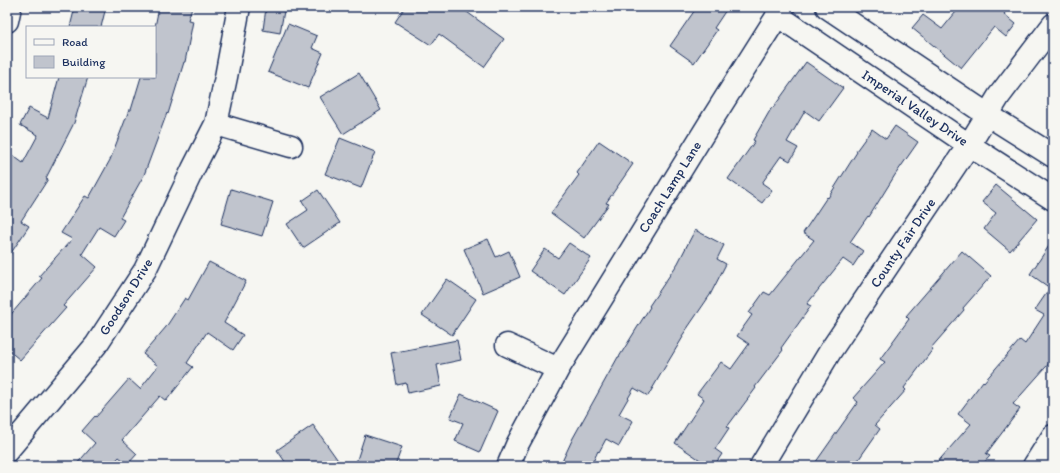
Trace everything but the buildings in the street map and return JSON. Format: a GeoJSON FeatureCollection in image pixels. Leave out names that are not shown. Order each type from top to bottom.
{"type":"FeatureCollection","features":[{"type":"Feature","properties":{"kind":"street"},"geometry":{"type":"LineString","coordinates":[[7,21],[10,7]]}},
{"type":"Feature","properties":{"kind":"street","name":"Goodson Drive"},"geometry":{"type":"LineString","coordinates":[[7,451],[96,345],[145,270],[216,124],[240,7]]}},
{"type":"Feature","properties":{"kind":"street"},"geometry":{"type":"LineString","coordinates":[[827,7],[988,115],[1053,156]]}},
{"type":"Feature","properties":{"kind":"street","name":"Imperial Valley Drive"},"geometry":{"type":"LineString","coordinates":[[780,11],[970,145],[1053,199]]}},
{"type":"Feature","properties":{"kind":"street","name":"Coach Lamp Lane"},"geometry":{"type":"LineString","coordinates":[[508,466],[516,446],[558,369],[780,11]]}},
{"type":"Feature","properties":{"kind":"street","name":"County Fair Drive"},"geometry":{"type":"LineString","coordinates":[[761,466],[831,350],[970,145],[999,96],[1053,25]]}},
{"type":"Feature","properties":{"kind":"street"},"geometry":{"type":"LineString","coordinates":[[216,124],[291,146]]}},
{"type":"Feature","properties":{"kind":"street"},"geometry":{"type":"LineString","coordinates":[[507,345],[558,369]]}},
{"type":"Feature","properties":{"kind":"street"},"geometry":{"type":"LineString","coordinates":[[1034,466],[1053,436]]}}]}
